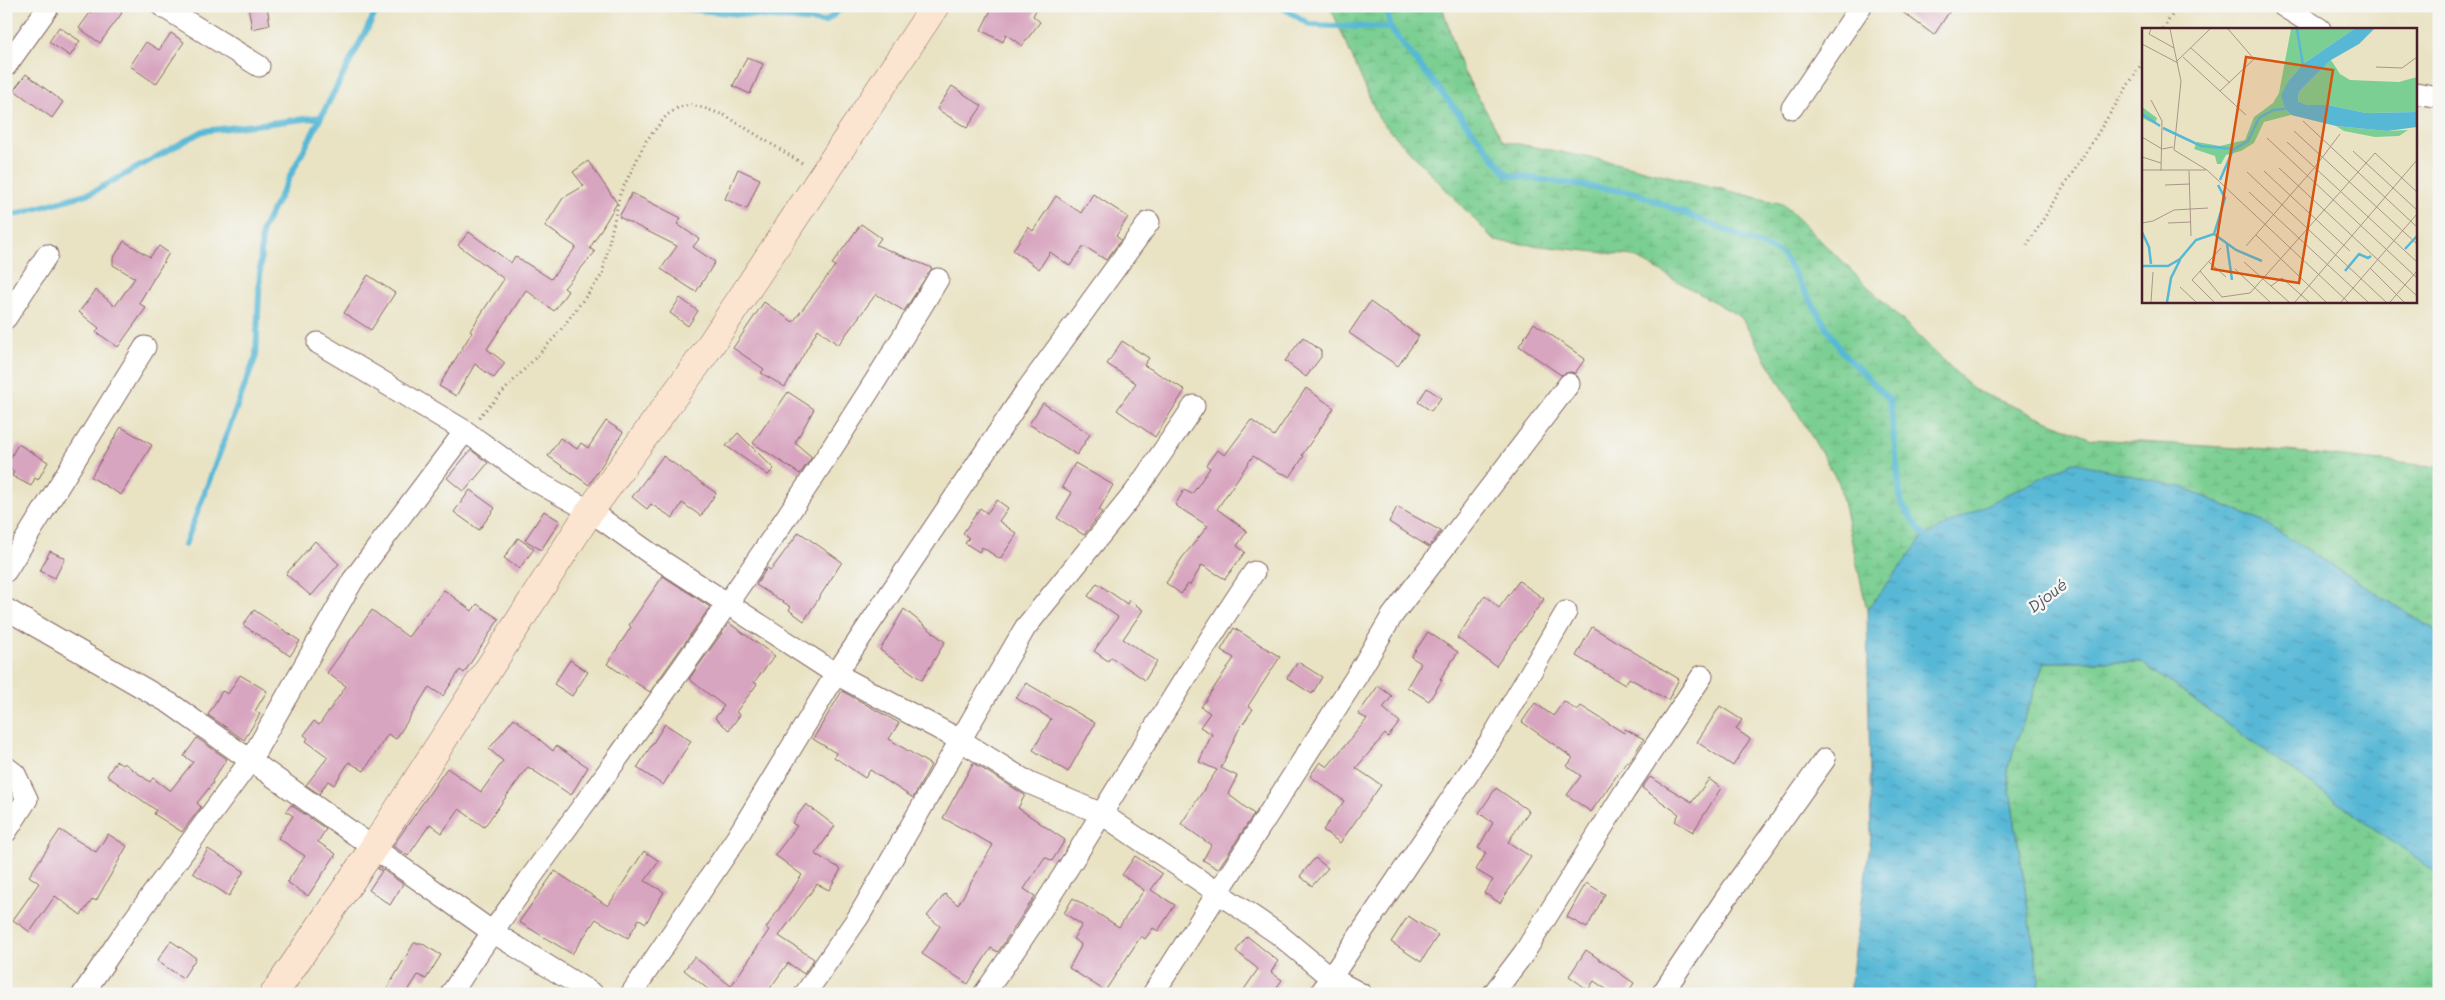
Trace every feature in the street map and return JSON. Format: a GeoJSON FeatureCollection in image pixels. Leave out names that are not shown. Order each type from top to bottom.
{"type":"FeatureCollection","features":[{"type":"Feature","properties":{"kind":"street"},"geometry":{"type":"LineString","coordinates":[[6,66],[48,6]]}},
{"type":"Feature","properties":{"kind":"street"},"geometry":{"type":"LineString","coordinates":[[162,6],[259,66]]}},
{"type":"Feature","properties":{"kind":"street"},"geometry":{"type":"LineString","coordinates":[[274,994],[374,847],[590,511],[704,356],[935,6]]}},
{"type":"Feature","properties":{"kind":"street"},"geometry":{"type":"LineString","coordinates":[[1792,108],[1861,6]]}},
{"type":"Feature","properties":{"kind":"street"},"geometry":{"type":"LineString","coordinates":[[2283,6],[2318,28]]}},
{"type":"Feature","properties":{"kind":"street"},"geometry":{"type":"LineString","coordinates":[[2418,93],[2439,97]]}},
{"type":"Feature","properties":{"kind":"street"},"geometry":{"type":"LineString","coordinates":[[632,994],[736,839],[836,674],[1026,391],[1149,222]]}},
{"type":"Feature","properties":{"kind":"street"},"geometry":{"type":"LineString","coordinates":[[6,318],[47,255]]}},
{"type":"Feature","properties":{"kind":"street"},"geometry":{"type":"LineString","coordinates":[[450,994],[491,931],[728,602],[887,364],[938,279]]}},
{"type":"Feature","properties":{"kind":"street"},"geometry":{"type":"LineString","coordinates":[[318,343],[465,432],[530,478],[590,511],[651,554],[728,602],[836,674],[960,740],[1029,783],[1102,814],[1277,933],[1326,986],[1361,994]]}},
{"type":"Feature","properties":{"kind":"street"},"geometry":{"type":"LineString","coordinates":[[6,571],[144,347]]}},
{"type":"Feature","properties":{"kind":"street"},"geometry":{"type":"LineString","coordinates":[[1153,994],[1392,616],[1569,384]]}},
{"type":"Feature","properties":{"kind":"street"},"geometry":{"type":"LineString","coordinates":[[805,994],[859,916],[1025,628],[1135,492],[1194,406]]}},
{"type":"Feature","properties":{"kind":"street"},"geometry":{"type":"LineString","coordinates":[[84,994],[124,933],[250,761],[353,580],[465,432]]}},
{"type":"Feature","properties":{"kind":"street"},"geometry":{"type":"LineString","coordinates":[[984,994],[1102,814],[1208,640],[1254,572]]}},
{"type":"Feature","properties":{"kind":"street"},"geometry":{"type":"LineString","coordinates":[[6,609],[171,704],[491,931],[593,994]]}},
{"type":"Feature","properties":{"kind":"street"},"geometry":{"type":"LineString","coordinates":[[1326,986],[1490,743],[1566,612]]}},
{"type":"Feature","properties":{"kind":"street"},"geometry":{"type":"LineString","coordinates":[[1493,994],[1524,953],[1625,791],[1702,676]]}},
{"type":"Feature","properties":{"kind":"street"},"geometry":{"type":"LineString","coordinates":[[1662,994],[1726,898],[1824,759]]}},
{"type":"Feature","properties":{"kind":"street"},"geometry":{"type":"LineString","coordinates":[[6,767],[15,774],[26,798],[6,832]]}},
{"type":"Feature","properties":{"kind":"path"},"geometry":{"type":"LineString","coordinates":[[2164,28],[2178,6]]}},
{"type":"Feature","properties":{"kind":"path"},"geometry":{"type":"LineString","coordinates":[[2027,245],[2142,63]]}},
{"type":"Feature","properties":{"kind":"path"},"geometry":{"type":"LineString","coordinates":[[465,432],[556,336],[602,275],[620,194],[646,141],[667,115],[679,107],[691,105],[726,116],[822,175]]}},
{"type":"Feature","properties":{"kind":"green space"},"geometry":{"type":"Polygon","coordinates":[[[1330,6],[1442,6],[1461,67],[1503,141],[1607,161],[1783,204],[1974,390],[2092,439],[2287,451],[2439,467],[2439,633],[2265,523],[2185,488],[1924,536],[1867,610],[1839,483],[1741,317],[1633,256],[1495,241],[1379,119],[1330,6]]]}},
{"type":"Feature","properties":{"kind":"green space"},"geometry":{"type":"Polygon","coordinates":[[[2044,662],[2141,662],[2439,875],[2439,994],[2041,994],[2007,770],[2044,662]]]}},
{"type":"Feature","properties":{"kind":"water","name":"Djoué"},"geometry":{"type":"Polygon","coordinates":[[[2073,462],[2185,488],[2265,523],[2439,633],[2439,875],[2141,662],[2044,662],[2007,770],[2041,994],[1849,994],[1871,837],[1867,610],[1924,536],[2073,462]]]}},
{"type":"Feature","properties":{"kind":"building"},"geometry":{"type":"Polygon","coordinates":[[[95,6],[113,6],[122,13],[100,43],[79,28],[95,6]]]}},
{"type":"Feature","properties":{"kind":"building"},"geometry":{"type":"Polygon","coordinates":[[[248,6],[267,6],[270,25],[252,29],[248,6]]]}},
{"type":"Feature","properties":{"kind":"building"},"geometry":{"type":"Polygon","coordinates":[[[993,6],[1038,6],[1033,16],[1040,22],[1022,46],[1006,34],[1003,42],[981,30],[993,6]]]}},
{"type":"Feature","properties":{"kind":"building"},"geometry":{"type":"Polygon","coordinates":[[[1894,6],[1953,6],[1934,35],[1894,6]]]}},
{"type":"Feature","properties":{"kind":"building"},"geometry":{"type":"Polygon","coordinates":[[[59,27],[80,41],[70,56],[49,42],[59,27]]]}},
{"type":"Feature","properties":{"kind":"building"},"geometry":{"type":"Polygon","coordinates":[[[171,33],[184,42],[156,84],[130,66],[146,42],[159,50],[171,33]]]}},
{"type":"Feature","properties":{"kind":"building"},"geometry":{"type":"Polygon","coordinates":[[[747,57],[763,64],[750,94],[733,86],[747,57]]]}},
{"type":"Feature","properties":{"kind":"building"},"geometry":{"type":"Polygon","coordinates":[[[26,74],[63,102],[52,118],[14,90],[26,74]]]}},
{"type":"Feature","properties":{"kind":"building"},"geometry":{"type":"Polygon","coordinates":[[[952,86],[982,106],[967,128],[937,109],[952,86]]]}},
{"type":"Feature","properties":{"kind":"building"},"geometry":{"type":"Polygon","coordinates":[[[588,161],[617,203],[590,248],[595,252],[564,288],[568,291],[554,311],[526,290],[487,349],[505,363],[494,378],[475,364],[456,396],[439,386],[472,332],[470,331],[504,279],[458,245],[469,232],[511,263],[515,256],[551,279],[576,247],[545,226],[563,198],[584,186],[573,172],[588,161]]]}},
{"type":"Feature","properties":{"kind":"building"},"geometry":{"type":"Polygon","coordinates":[[[738,169],[760,179],[747,209],[725,199],[738,169]]]}},
{"type":"Feature","properties":{"kind":"building"},"geometry":{"type":"Polygon","coordinates":[[[632,193],[681,218],[677,224],[699,239],[693,247],[715,262],[696,292],[661,269],[677,246],[619,217],[632,193]]]}},
{"type":"Feature","properties":{"kind":"building"},"geometry":{"type":"Polygon","coordinates":[[[1093,194],[1128,217],[1116,236],[1121,240],[1106,260],[1084,246],[1070,266],[1050,252],[1039,269],[1013,250],[1028,227],[1033,231],[1056,196],[1081,213],[1093,194]]]}},
{"type":"Feature","properties":{"kind":"building"},"geometry":{"type":"Polygon","coordinates":[[[861,224],[881,238],[876,245],[932,268],[904,311],[876,294],[838,345],[818,329],[785,387],[761,373],[764,369],[733,348],[764,302],[793,322],[835,266],[832,264],[861,224]]]}},
{"type":"Feature","properties":{"kind":"building"},"geometry":{"type":"Polygon","coordinates":[[[124,241],[150,257],[159,246],[169,253],[139,303],[146,308],[118,347],[96,332],[99,328],[79,312],[96,290],[115,306],[135,278],[113,265],[113,259],[124,241]]]}},
{"type":"Feature","properties":{"kind":"building"},"geometry":{"type":"Polygon","coordinates":[[[368,275],[395,293],[371,330],[344,313],[368,275]]]}},
{"type":"Feature","properties":{"kind":"building"},"geometry":{"type":"Polygon","coordinates":[[[680,298],[698,311],[688,326],[670,313],[680,298]]]}},
{"type":"Feature","properties":{"kind":"building"},"geometry":{"type":"Polygon","coordinates":[[[1370,302],[1419,336],[1398,366],[1349,333],[1370,302]]]}},
{"type":"Feature","properties":{"kind":"building"},"geometry":{"type":"Polygon","coordinates":[[[1534,323],[1585,359],[1575,373],[1570,372],[1561,375],[1519,346],[1534,323]]]}},
{"type":"Feature","properties":{"kind":"building"},"geometry":{"type":"Polygon","coordinates":[[[1303,337],[1321,351],[1321,357],[1306,377],[1285,361],[1303,337]]]}},
{"type":"Feature","properties":{"kind":"building"},"geometry":{"type":"Polygon","coordinates":[[[1122,341],[1149,358],[1144,365],[1185,390],[1155,437],[1117,410],[1136,383],[1107,364],[1122,341]]]}},
{"type":"Feature","properties":{"kind":"building"},"geometry":{"type":"Polygon","coordinates":[[[1306,388],[1334,408],[1302,455],[1304,456],[1290,477],[1253,456],[1217,509],[1247,531],[1237,546],[1245,552],[1225,579],[1202,565],[1190,585],[1188,584],[1181,594],[1166,583],[1182,558],[1208,526],[1175,505],[1184,490],[1192,494],[1210,468],[1206,465],[1217,450],[1225,455],[1251,420],[1274,436],[1306,388]]]}},
{"type":"Feature","properties":{"kind":"building"},"geometry":{"type":"Polygon","coordinates":[[[1427,388],[1441,398],[1431,411],[1418,402],[1427,388]]]}},
{"type":"Feature","properties":{"kind":"building"},"geometry":{"type":"Polygon","coordinates":[[[788,392],[814,409],[795,443],[812,457],[800,474],[753,443],[788,392]]]}},
{"type":"Feature","properties":{"kind":"building"},"geometry":{"type":"Polygon","coordinates":[[[1043,403],[1090,434],[1077,455],[1029,424],[1043,403]]]}},
{"type":"Feature","properties":{"kind":"building"},"geometry":{"type":"Polygon","coordinates":[[[606,421],[623,432],[589,485],[548,456],[560,438],[577,449],[581,443],[588,448],[606,421]]]}},
{"type":"Feature","properties":{"kind":"building"},"geometry":{"type":"Polygon","coordinates":[[[121,427],[152,445],[121,495],[91,477],[121,427]]]}},
{"type":"Feature","properties":{"kind":"building"},"geometry":{"type":"Polygon","coordinates":[[[738,433],[774,469],[768,475],[726,446],[738,433]]]}},
{"type":"Feature","properties":{"kind":"building"},"geometry":{"type":"Polygon","coordinates":[[[18,444],[48,462],[38,480],[35,478],[31,486],[12,476],[14,471],[6,466],[18,444]]]}},
{"type":"Feature","properties":{"kind":"building"},"geometry":{"type":"Polygon","coordinates":[[[471,450],[488,463],[464,492],[447,478],[471,450]]]}},
{"type":"Feature","properties":{"kind":"building"},"geometry":{"type":"Polygon","coordinates":[[[663,456],[716,493],[701,516],[682,503],[673,518],[651,504],[647,509],[632,497],[663,456]]]}},
{"type":"Feature","properties":{"kind":"building"},"geometry":{"type":"Polygon","coordinates":[[[1075,463],[1113,485],[1099,510],[1102,512],[1084,535],[1057,518],[1072,493],[1062,487],[1075,463]]]}},
{"type":"Feature","properties":{"kind":"building"},"geometry":{"type":"Polygon","coordinates":[[[470,490],[495,508],[479,530],[454,512],[470,490]]]}},
{"type":"Feature","properties":{"kind":"building"},"geometry":{"type":"Polygon","coordinates":[[[997,500],[1008,508],[999,521],[1017,534],[1000,559],[982,547],[979,552],[965,543],[969,538],[963,533],[980,508],[987,513],[997,500]]]}},
{"type":"Feature","properties":{"kind":"building"},"geometry":{"type":"Polygon","coordinates":[[[1397,507],[1441,531],[1429,547],[1389,522],[1397,507]]]}},
{"type":"Feature","properties":{"kind":"building"},"geometry":{"type":"Polygon","coordinates":[[[544,511],[560,521],[541,550],[525,540],[544,511]]]}},
{"type":"Feature","properties":{"kind":"building"},"geometry":{"type":"Polygon","coordinates":[[[799,532],[842,562],[804,621],[789,610],[791,607],[756,585],[767,568],[771,570],[799,532]]]}},
{"type":"Feature","properties":{"kind":"building"},"geometry":{"type":"Polygon","coordinates":[[[518,538],[534,549],[519,569],[504,558],[518,538]]]}},
{"type":"Feature","properties":{"kind":"building"},"geometry":{"type":"Polygon","coordinates":[[[315,541],[339,564],[311,596],[286,574],[315,541]]]}},
{"type":"Feature","properties":{"kind":"building"},"geometry":{"type":"Polygon","coordinates":[[[50,551],[65,558],[55,578],[40,571],[50,551]]]}},
{"type":"Feature","properties":{"kind":"building"},"geometry":{"type":"Polygon","coordinates":[[[663,576],[710,607],[650,692],[607,664],[631,627],[629,625],[663,576]]]}},
{"type":"Feature","properties":{"kind":"building"},"geometry":{"type":"Polygon","coordinates":[[[1519,581],[1544,599],[1496,666],[1457,638],[1485,595],[1499,608],[1519,581]]]}},
{"type":"Feature","properties":{"kind":"building"},"geometry":{"type":"Polygon","coordinates":[[[1097,583],[1127,604],[1129,600],[1143,610],[1123,639],[1157,661],[1145,680],[1111,657],[1108,661],[1094,651],[1118,617],[1088,596],[1097,583]]]}},
{"type":"Feature","properties":{"kind":"building"},"geometry":{"type":"Polygon","coordinates":[[[444,590],[472,611],[477,604],[499,619],[464,673],[460,670],[443,696],[429,687],[396,739],[388,734],[364,771],[349,762],[334,785],[328,781],[319,794],[306,785],[328,757],[306,741],[308,738],[304,735],[314,721],[319,725],[346,686],[327,673],[372,610],[408,637],[444,590]]]}},
{"type":"Feature","properties":{"kind":"building"},"geometry":{"type":"Polygon","coordinates":[[[904,609],[945,642],[922,680],[880,650],[904,609]]]}},
{"type":"Feature","properties":{"kind":"building"},"geometry":{"type":"Polygon","coordinates":[[[254,610],[300,641],[290,656],[243,625],[254,610]]]}},
{"type":"Feature","properties":{"kind":"building"},"geometry":{"type":"Polygon","coordinates":[[[729,623],[775,656],[754,682],[757,684],[736,712],[740,715],[729,730],[715,718],[724,706],[689,679],[729,623]]]}},
{"type":"Feature","properties":{"kind":"building"},"geometry":{"type":"Polygon","coordinates":[[[1592,627],[1679,679],[1668,700],[1629,678],[1625,685],[1576,656],[1592,627]]]}},
{"type":"Feature","properties":{"kind":"building"},"geometry":{"type":"Polygon","coordinates":[[[1234,628],[1280,657],[1248,706],[1253,709],[1238,731],[1221,768],[1237,776],[1228,794],[1254,814],[1218,869],[1203,860],[1211,845],[1181,824],[1217,770],[1199,762],[1212,734],[1200,727],[1210,713],[1201,707],[1234,658],[1221,650],[1234,628]]]}},
{"type":"Feature","properties":{"kind":"building"},"geometry":{"type":"Polygon","coordinates":[[[1428,632],[1458,652],[1440,679],[1442,680],[1429,701],[1407,687],[1421,663],[1411,657],[1428,632]]]}},
{"type":"Feature","properties":{"kind":"building"},"geometry":{"type":"Polygon","coordinates":[[[570,660],[588,672],[572,696],[554,684],[570,660]]]}},
{"type":"Feature","properties":{"kind":"building"},"geometry":{"type":"Polygon","coordinates":[[[1298,662],[1322,677],[1312,694],[1287,678],[1298,662]]]}},
{"type":"Feature","properties":{"kind":"building"},"geometry":{"type":"Polygon","coordinates":[[[240,675],[267,691],[255,711],[260,714],[244,740],[208,715],[222,691],[228,694],[240,675]]]}},
{"type":"Feature","properties":{"kind":"building"},"geometry":{"type":"Polygon","coordinates":[[[1026,683],[1095,723],[1068,772],[1033,750],[1051,719],[1016,698],[1026,683]]]}},
{"type":"Feature","properties":{"kind":"building"},"geometry":{"type":"Polygon","coordinates":[[[1378,686],[1392,696],[1383,708],[1400,722],[1388,737],[1385,734],[1356,768],[1381,785],[1340,843],[1323,830],[1344,801],[1310,776],[1320,762],[1327,767],[1367,719],[1358,714],[1378,686]]]}},
{"type":"Feature","properties":{"kind":"building"},"geometry":{"type":"Polygon","coordinates":[[[842,691],[899,723],[889,739],[931,765],[913,798],[870,770],[865,778],[834,757],[836,753],[813,739],[842,691]]]}},
{"type":"Feature","properties":{"kind":"building"},"geometry":{"type":"Polygon","coordinates":[[[1564,701],[1577,711],[1581,706],[1624,733],[1625,729],[1644,739],[1591,812],[1567,795],[1581,776],[1567,766],[1573,758],[1522,722],[1535,703],[1553,716],[1564,701]]]}},
{"type":"Feature","properties":{"kind":"building"},"geometry":{"type":"Polygon","coordinates":[[[1720,706],[1742,720],[1736,729],[1750,739],[1733,766],[1697,742],[1720,706]]]}},
{"type":"Feature","properties":{"kind":"building"},"geometry":{"type":"Polygon","coordinates":[[[514,718],[553,751],[556,746],[588,767],[571,795],[528,767],[484,827],[459,809],[442,833],[430,824],[408,856],[393,846],[447,768],[481,792],[503,761],[489,749],[514,718]]]}},
{"type":"Feature","properties":{"kind":"building"},"geometry":{"type":"Polygon","coordinates":[[[665,724],[691,741],[663,785],[637,768],[665,724]]]}},
{"type":"Feature","properties":{"kind":"building"},"geometry":{"type":"Polygon","coordinates":[[[197,738],[227,759],[212,781],[213,783],[197,803],[201,807],[182,832],[154,814],[156,810],[107,776],[116,761],[122,765],[124,763],[150,782],[153,778],[170,791],[193,762],[184,756],[197,738]]]}},
{"type":"Feature","properties":{"kind":"building"},"geometry":{"type":"Polygon","coordinates":[[[973,763],[1025,795],[1018,808],[1065,840],[1052,861],[1045,857],[1024,889],[1035,896],[998,952],[991,948],[968,984],[922,954],[940,926],[927,916],[945,894],[958,905],[993,845],[943,818],[973,763]]]}},
{"type":"Feature","properties":{"kind":"building"},"geometry":{"type":"Polygon","coordinates":[[[1650,777],[1692,802],[1709,779],[1721,788],[1693,832],[1675,821],[1679,814],[1642,788],[1650,777]]]}},
{"type":"Feature","properties":{"kind":"building"},"geometry":{"type":"Polygon","coordinates":[[[1496,788],[1529,811],[1508,842],[1531,857],[1500,903],[1484,893],[1493,880],[1476,870],[1486,853],[1478,848],[1493,823],[1479,813],[1496,788]]]}},
{"type":"Feature","properties":{"kind":"building"},"geometry":{"type":"Polygon","coordinates":[[[806,804],[835,826],[815,854],[841,869],[829,890],[817,884],[779,936],[814,959],[804,974],[788,963],[766,994],[714,994],[684,970],[694,957],[731,986],[769,930],[766,928],[802,875],[775,855],[797,826],[792,823],[806,804]]]}},
{"type":"Feature","properties":{"kind":"building"},"geometry":{"type":"Polygon","coordinates":[[[291,805],[326,829],[318,842],[336,854],[308,896],[287,882],[305,856],[278,838],[293,816],[286,811],[291,805]]]}},
{"type":"Feature","properties":{"kind":"building"},"geometry":{"type":"Polygon","coordinates":[[[60,830],[96,852],[108,834],[127,846],[96,901],[93,899],[81,915],[55,896],[30,932],[13,920],[39,883],[29,876],[60,830]]]}},
{"type":"Feature","properties":{"kind":"building"},"geometry":{"type":"Polygon","coordinates":[[[208,849],[244,871],[229,896],[193,873],[208,849]]]}},
{"type":"Feature","properties":{"kind":"building"},"geometry":{"type":"Polygon","coordinates":[[[644,851],[659,861],[645,881],[664,892],[646,923],[639,919],[628,938],[596,919],[572,954],[519,922],[555,871],[608,906],[644,851]]]}},
{"type":"Feature","properties":{"kind":"building"},"geometry":{"type":"Polygon","coordinates":[[[1135,856],[1162,874],[1151,890],[1175,905],[1158,931],[1153,928],[1145,939],[1141,936],[1105,991],[1069,968],[1080,948],[1081,944],[1073,939],[1082,925],[1064,913],[1073,898],[1119,927],[1144,890],[1122,875],[1135,856]]]}},
{"type":"Feature","properties":{"kind":"building"},"geometry":{"type":"Polygon","coordinates":[[[1315,858],[1328,868],[1312,886],[1300,876],[1315,858]]]}},
{"type":"Feature","properties":{"kind":"building"},"geometry":{"type":"Polygon","coordinates":[[[379,867],[403,884],[390,905],[369,890],[382,871],[378,869],[379,867]]]}},
{"type":"Feature","properties":{"kind":"building"},"geometry":{"type":"Polygon","coordinates":[[[1586,883],[1605,894],[1587,928],[1567,917],[1586,883]]]}},
{"type":"Feature","properties":{"kind":"building"},"geometry":{"type":"Polygon","coordinates":[[[1408,916],[1438,935],[1421,962],[1391,942],[1408,916]]]}},
{"type":"Feature","properties":{"kind":"building"},"geometry":{"type":"Polygon","coordinates":[[[1247,936],[1278,961],[1271,972],[1282,980],[1272,994],[1241,994],[1258,969],[1236,951],[1247,936]]]}},
{"type":"Feature","properties":{"kind":"building"},"geometry":{"type":"Polygon","coordinates":[[[171,941],[196,958],[183,978],[157,961],[171,941]]]}},
{"type":"Feature","properties":{"kind":"building"},"geometry":{"type":"Polygon","coordinates":[[[414,943],[421,943],[441,955],[426,979],[418,975],[406,994],[384,994],[414,943]]]}},
{"type":"Feature","properties":{"kind":"building"},"geometry":{"type":"Polygon","coordinates":[[[1586,950],[1634,983],[1627,994],[1613,994],[1594,981],[1588,990],[1569,976],[1586,950]]]}},
{"type":"Feature","properties":{"kind":"waterway"},"geometry":{"type":"LineString","coordinates":[[185,545],[256,356],[262,230],[379,6]]}},
{"type":"Feature","properties":{"kind":"waterway"},"geometry":{"type":"LineString","coordinates":[[656,6],[825,22],[844,6]]}},
{"type":"Feature","properties":{"kind":"waterway"},"geometry":{"type":"LineString","coordinates":[[1280,6],[1311,25],[1390,28]]}},
{"type":"Feature","properties":{"kind":"waterway"},"geometry":{"type":"LineString","coordinates":[[1387,6],[1390,28],[1508,175],[1636,193],[1782,254],[1842,352],[1890,400],[1901,503],[1924,536]]}},
{"type":"Feature","properties":{"kind":"waterway"},"geometry":{"type":"LineString","coordinates":[[6,217],[93,192],[203,131],[321,117]]}}]}
